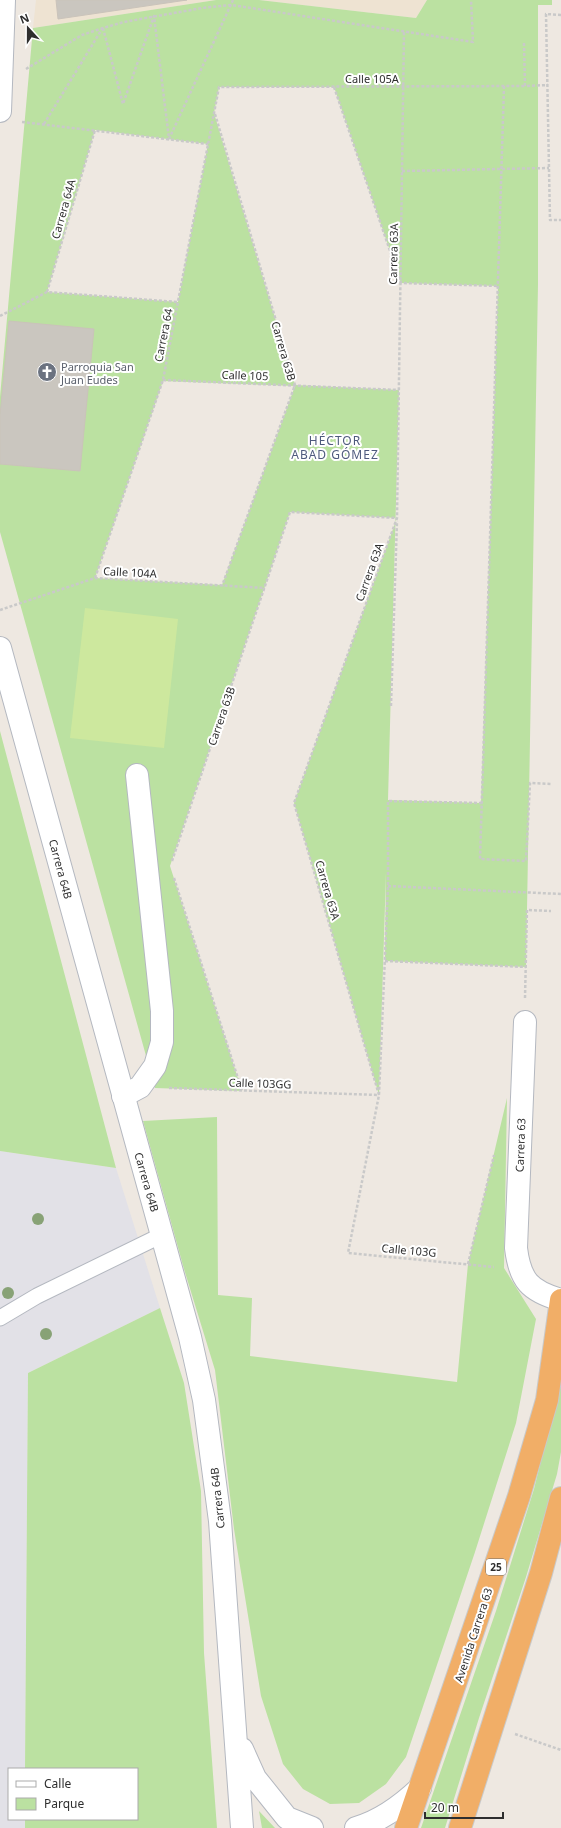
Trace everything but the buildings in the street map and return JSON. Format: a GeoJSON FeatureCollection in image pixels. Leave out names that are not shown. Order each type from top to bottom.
{"type":"FeatureCollection","features":[{"type":"Feature","properties":{"kind":"highway","name":"Avenida Carrera 63"},"geometry":{"type":"LineString","coordinates":[[406,1828],[519,1496],[547,1400],[561,1300]]}},
{"type":"Feature","properties":{"kind":"highway"},"geometry":{"type":"LineString","coordinates":[[460,1828],[541,1573],[561,1498]]}},
{"type":"Feature","properties":{"kind":"main road"},"geometry":{"type":"LineString","coordinates":[[0,111],[3,8]]}},
{"type":"Feature","properties":{"kind":"main road","name":"Carrera 64B"},"geometry":{"type":"LineString","coordinates":[[0,648],[132,1091],[162,1235],[190,1337],[204,1400],[220,1521],[242,1828]]}},
{"type":"Feature","properties":{"kind":"main road"},"geometry":{"type":"LineString","coordinates":[[132,1091],[155,1066],[162,1042],[162,1011],[137,775]]}},
{"type":"Feature","properties":{"kind":"main road","name":"Carrera 63"},"geometry":{"type":"LineString","coordinates":[[525,1022],[517,1254],[520,1270],[527,1282],[544,1295],[561,1300]]}},
{"type":"Feature","properties":{"kind":"main road","name":"Carrera 64B"},"geometry":{"type":"LineString","coordinates":[[235,1727],[243,1753],[252,1772],[270,1799],[287,1818],[312,1828]]}},
{"type":"Feature","properties":{"kind":"main road"},"geometry":{"type":"LineString","coordinates":[[356,1828],[369,1824],[390,1813],[420,1788]]}},
{"type":"Feature","properties":{"kind":"lane"},"geometry":{"type":"LineString","coordinates":[[0,1318],[37,1296],[162,1235]]}},
{"type":"Feature","properties":{"kind":"path"},"geometry":{"type":"LineString","coordinates":[[169,139],[233,0]]}},
{"type":"Feature","properties":{"kind":"path"},"geometry":{"type":"LineString","coordinates":[[1,89],[22,72],[82,35],[124,22],[154,16],[231,5],[473,42],[471,0]]}},
{"type":"Feature","properties":{"kind":"path"},"geometry":{"type":"LineString","coordinates":[[561,15],[546,14],[550,220],[561,220]]}},
{"type":"Feature","properties":{"kind":"path"},"geometry":{"type":"LineString","coordinates":[[103,28],[123,104],[154,16]]}},
{"type":"Feature","properties":{"kind":"path"},"geometry":{"type":"LineString","coordinates":[[154,16],[169,139]]}},
{"type":"Feature","properties":{"kind":"path"},"geometry":{"type":"LineString","coordinates":[[103,28],[44,124],[208,144]]}},
{"type":"Feature","properties":{"kind":"path","name":"Carrera 63A"},"geometry":{"type":"LineString","coordinates":[[379,1095],[294,803],[397,518],[404,32]]}},
{"type":"Feature","properties":{"kind":"path"},"geometry":{"type":"LineString","coordinates":[[524,43],[525,86]]}},
{"type":"Feature","properties":{"kind":"path","name":"Calle 105A"},"geometry":{"type":"LineString","coordinates":[[219,87],[548,85]]}},
{"type":"Feature","properties":{"kind":"path"},"geometry":{"type":"LineString","coordinates":[[504,86],[480,859],[526,861],[530,783],[552,784]]}},
{"type":"Feature","properties":{"kind":"path","name":"Carrera 64"},"geometry":{"type":"LineString","coordinates":[[95,578],[163,380],[219,87]]}},
{"type":"Feature","properties":{"kind":"path"},"geometry":{"type":"LineString","coordinates":[[334,87],[401,283],[498,286]]}},
{"type":"Feature","properties":{"kind":"path","name":"Carrera 63B"},"geometry":{"type":"LineString","coordinates":[[214,113],[295,385],[222,586]]}},
{"type":"Feature","properties":{"kind":"path","name":"Carrera 64A"},"geometry":{"type":"LineString","coordinates":[[47,292],[95,130]]}},
{"type":"Feature","properties":{"kind":"path"},"geometry":{"type":"LineString","coordinates":[[402,171],[549,168]]}},
{"type":"Feature","properties":{"kind":"path"},"geometry":{"type":"LineString","coordinates":[[0,316],[47,292],[178,302]]}},
{"type":"Feature","properties":{"kind":"path","name":"Calle 105"},"geometry":{"type":"LineString","coordinates":[[163,380],[399,390]]}},
{"type":"Feature","properties":{"kind":"path","name":"Carrera 63B"},"geometry":{"type":"LineString","coordinates":[[170,866],[290,512],[397,518]]}},
{"type":"Feature","properties":{"kind":"path"},"geometry":{"type":"LineString","coordinates":[[391,706],[397,518]]}},
{"type":"Feature","properties":{"kind":"path","name":"Calle 104A"},"geometry":{"type":"LineString","coordinates":[[0,610],[95,578],[265,588]]}},
{"type":"Feature","properties":{"kind":"path","name":"Carrera 63A"},"geometry":{"type":"LineString","coordinates":[[348,1253],[379,1095],[388,886],[388,800],[482,803]]}},
{"type":"Feature","properties":{"kind":"path"},"geometry":{"type":"LineString","coordinates":[[172,871],[242,1091]]}},
{"type":"Feature","properties":{"kind":"path"},"geometry":{"type":"LineString","coordinates":[[388,886],[561,894]]}},
{"type":"Feature","properties":{"kind":"path"},"geometry":{"type":"LineString","coordinates":[[525,1022],[527,910],[552,911]]}},
{"type":"Feature","properties":{"kind":"path"},"geometry":{"type":"LineString","coordinates":[[384,962],[526,967]]}},
{"type":"Feature","properties":{"kind":"path","name":"Calle 103GG"},"geometry":{"type":"LineString","coordinates":[[132,1091],[242,1091],[379,1095]]}},
{"type":"Feature","properties":{"kind":"path","name":"Calle 103G"},"geometry":{"type":"LineString","coordinates":[[348,1253],[468,1264]]}},
{"type":"Feature","properties":{"kind":"path"},"geometry":{"type":"LineString","coordinates":[[492,1726],[561,1750]]}},
{"type":"Feature","properties":{"kind":"shaded area"},"geometry":{"type":"Polygon","coordinates":[[[36,0],[216,0],[33,28],[36,0]]]}},
{"type":"Feature","properties":{"kind":"shaded area"},"geometry":{"type":"Polygon","coordinates":[[[259,0],[427,0],[416,18],[259,0]]]}},
{"type":"Feature","properties":{"kind":"shaded area"},"geometry":{"type":"Polygon","coordinates":[[[0,1151],[116,1168],[160,1308],[28,1373],[25,1768],[8,1768],[8,1820],[25,1820],[25,1828],[0,1828],[0,1151]]]}},
{"type":"Feature","properties":{"kind":"green space"},"geometry":{"type":"Polygon","coordinates":[[[216,0],[259,0],[416,18],[427,0],[552,0],[552,5],[538,5],[538,284],[526,967],[385,961],[386,873],[379,1095],[294,803],[395,522],[388,800],[481,803],[498,286],[401,283],[334,87],[219,87],[214,113],[295,385],[399,390],[396,518],[290,512],[170,866],[242,1091],[155,1088],[0,532],[0,397],[33,28],[216,0]],[[95,130],[47,292],[178,302],[208,144],[95,130]],[[163,381],[95,578],[222,585],[295,386],[163,381]]]}},
{"type":"Feature","properties":{"kind":"green space"},"geometry":{"type":"Polygon","coordinates":[[[85,608],[178,619],[164,748],[70,738],[85,608]]]}},
{"type":"Feature","properties":{"kind":"green space"},"geometry":{"type":"Polygon","coordinates":[[[0,731],[116,1168],[0,1151],[0,731]]]}},
{"type":"Feature","properties":{"kind":"green space"},"geometry":{"type":"Polygon","coordinates":[[[507,1098],[504,1268],[536,1319],[516,1423],[475,1552],[406,1757],[386,1784],[359,1803],[330,1804],[303,1789],[283,1764],[261,1696],[234,1529],[215,1370],[184,1269],[143,1121],[217,1117],[218,1295],[252,1298],[250,1356],[457,1382],[468,1264],[507,1098]]]}},
{"type":"Feature","properties":{"kind":"green space"},"geometry":{"type":"Polygon","coordinates":[[[160,1308],[184,1383],[201,1491],[204,1653],[217,1828],[25,1828],[25,1820],[138,1820],[138,1768],[25,1768],[28,1373],[160,1308]]]}},
{"type":"Feature","properties":{"kind":"green space"},"geometry":{"type":"Polygon","coordinates":[[[561,1380],[561,1452],[557,1474],[526,1577],[479,1718],[445,1828],[421,1828],[496,1611],[534,1489],[561,1380]]]}},
{"type":"Feature","properties":{"kind":"green space"},"geometry":{"type":"Polygon","coordinates":[[[259,1811],[275,1828],[262,1828],[259,1811]]]}},
{"type":"Feature","properties":{"kind":"place","name":"Parroquia San Juan Eudes"},"geometry":{"type":"Point","coordinates":[47,372]}},
{"type":"Feature","properties":{"kind":"district","name":"HÉCTOR ABAD GÓMEZ"},"geometry":{"type":"Point","coordinates":[335,447]}}]}
